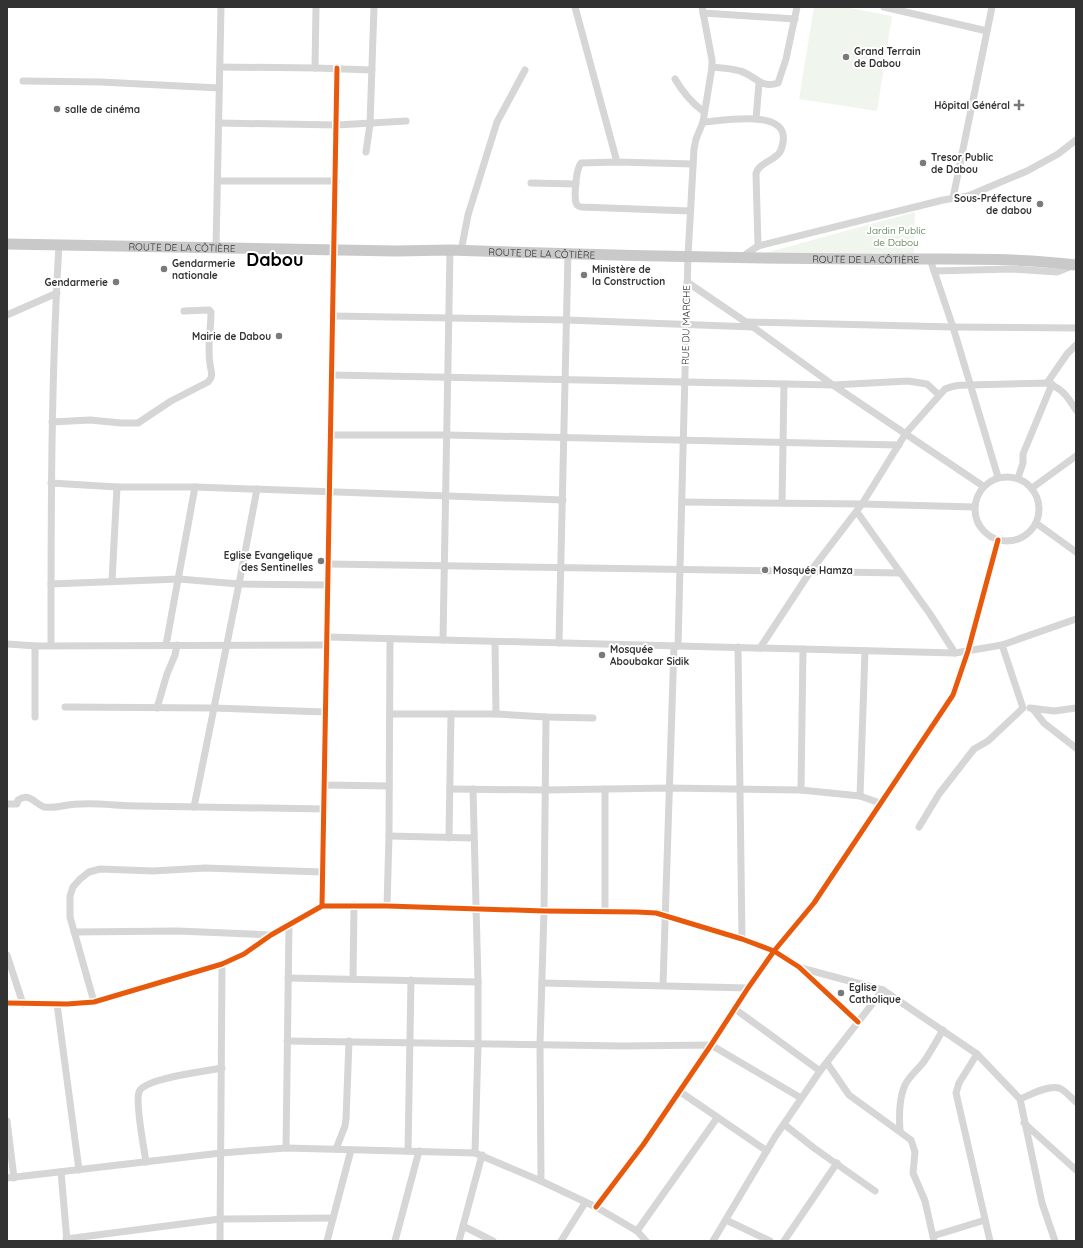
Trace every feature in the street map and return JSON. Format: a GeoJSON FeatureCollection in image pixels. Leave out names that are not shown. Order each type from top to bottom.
{"type":"FeatureCollection","features":[{"type":"Feature","properties":{"kind":"main road","name":"ROUTE DE LA CÔTIÈRE"},"geometry":{"type":"LineString","coordinates":[[7,244],[333,250],[450,250],[742,258],[930,259],[962,264],[1043,266],[1075,265]]}},
{"type":"Feature","properties":{"kind":"street"},"geometry":{"type":"LineString","coordinates":[[216,248],[220,7]]}},
{"type":"Feature","properties":{"kind":"street"},"geometry":{"type":"LineString","coordinates":[[315,68],[316,7]]}},
{"type":"Feature","properties":{"kind":"street"},"geometry":{"type":"LineString","coordinates":[[366,152],[370,124],[374,7]]}},
{"type":"Feature","properties":{"kind":"street"},"geometry":{"type":"LineString","coordinates":[[575,7],[617,162]]}},
{"type":"Feature","properties":{"kind":"street"},"geometry":{"type":"LineString","coordinates":[[712,68],[735,69],[743,71],[760,83],[778,83],[795,20],[797,7]]}},
{"type":"Feature","properties":{"kind":"street"},"geometry":{"type":"LineString","coordinates":[[884,7],[896,8],[987,31]]}},
{"type":"Feature","properties":{"kind":"street"},"geometry":{"type":"LineString","coordinates":[[953,198],[992,7]]}},
{"type":"Feature","properties":{"kind":"street"},"geometry":{"type":"LineString","coordinates":[[703,10],[795,20]]}},
{"type":"Feature","properties":{"kind":"street","name":"RUE DU MARCHE"},"geometry":{"type":"LineString","coordinates":[[663,985],[680,570],[684,381],[690,211],[696,139],[703,122],[712,68],[712,60],[703,10]]}},
{"type":"Feature","properties":{"kind":"street"},"geometry":{"type":"LineString","coordinates":[[220,68],[337,68],[372,70]]}},
{"type":"Feature","properties":{"kind":"street"},"geometry":{"type":"LineString","coordinates":[[322,906],[337,68]]}},
{"type":"Feature","properties":{"kind":"street"},"geometry":{"type":"LineString","coordinates":[[461,251],[468,216],[497,122],[525,70]]}},
{"type":"Feature","properties":{"kind":"street"},"geometry":{"type":"LineString","coordinates":[[675,79],[686,96],[704,112]]}},
{"type":"Feature","properties":{"kind":"street"},"geometry":{"type":"LineString","coordinates":[[23,81],[101,82],[219,88]]}},
{"type":"Feature","properties":{"kind":"street"},"geometry":{"type":"LineString","coordinates":[[756,118],[760,83]]}},
{"type":"Feature","properties":{"kind":"street"},"geometry":{"type":"LineString","coordinates":[[703,122],[756,118],[771,122],[778,126],[782,131],[784,136],[783,144],[776,157],[757,170],[758,246]]}},
{"type":"Feature","properties":{"kind":"street"},"geometry":{"type":"LineString","coordinates":[[219,123],[337,125],[406,121]]}},
{"type":"Feature","properties":{"kind":"street"},"geometry":{"type":"LineString","coordinates":[[742,258],[758,246],[953,198],[968,196],[1027,171],[1058,154],[1076,140]]}},
{"type":"Feature","properties":{"kind":"street"},"geometry":{"type":"LineString","coordinates":[[690,211],[581,207],[577,205],[576,201],[576,184],[577,170],[581,163],[617,162],[693,164]]}},
{"type":"Feature","properties":{"kind":"street"},"geometry":{"type":"LineString","coordinates":[[218,181],[336,181]]}},
{"type":"Feature","properties":{"kind":"street"},"geometry":{"type":"LineString","coordinates":[[531,183],[576,184]]}},
{"type":"Feature","properties":{"kind":"street"},"geometry":{"type":"LineString","coordinates":[[51,645],[52,422],[60,245]]}},
{"type":"Feature","properties":{"kind":"street"},"geometry":{"type":"LineString","coordinates":[[443,640],[450,250]]}},
{"type":"Feature","properties":{"kind":"street"},"geometry":{"type":"LineString","coordinates":[[559,643],[568,254]]}},
{"type":"Feature","properties":{"kind":"street"},"geometry":{"type":"LineString","coordinates":[[930,259],[953,327],[998,477]]}},
{"type":"Feature","properties":{"kind":"street"},"geometry":{"type":"LineString","coordinates":[[934,271],[962,264]]}},
{"type":"Feature","properties":{"kind":"street"},"geometry":{"type":"LineString","coordinates":[[687,282],[750,324],[833,385],[983,486]]}},
{"type":"Feature","properties":{"kind":"street"},"geometry":{"type":"LineString","coordinates":[[7,315],[57,293]]}},
{"type":"Feature","properties":{"kind":"street"},"geometry":{"type":"LineString","coordinates":[[52,422],[90,420],[138,423],[171,401],[208,382],[212,375],[209,345],[211,312],[210,310],[184,311]]}},
{"type":"Feature","properties":{"kind":"street"},"geometry":{"type":"LineString","coordinates":[[332,316],[567,320],[686,324],[1076,328]]}},
{"type":"Feature","properties":{"kind":"street"},"geometry":{"type":"LineString","coordinates":[[1018,478],[1023,463],[1022,454],[1050,384],[1067,354],[1076,344]]}},
{"type":"Feature","properties":{"kind":"street"},"geometry":{"type":"LineString","coordinates":[[331,375],[833,385],[914,382],[927,384],[939,395]]}},
{"type":"Feature","properties":{"kind":"street"},"geometry":{"type":"LineString","coordinates":[[782,503],[784,384]]}},
{"type":"Feature","properties":{"kind":"street"},"geometry":{"type":"LineString","coordinates":[[760,648],[810,572],[857,512],[906,434],[945,389],[952,386],[1050,384],[1063,391],[1076,410]]}},
{"type":"Feature","properties":{"kind":"street"},"geometry":{"type":"LineString","coordinates":[[330,435],[447,435],[899,445]]}},
{"type":"Feature","properties":{"kind":"street"},"geometry":{"type":"LineString","coordinates":[[1032,488],[1076,456]]}},
{"type":"Feature","properties":{"kind":"street"},"geometry":{"type":"LineString","coordinates":[[1008,476],[1018,478],[1026,482],[1037,496],[1039,514],[1036,523],[1030,532],[1021,538],[1010,541],[998,540],[988,536],[980,528],[975,518],[974,507],[977,496],[983,486],[998,477],[1008,476]]}},
{"type":"Feature","properties":{"kind":"street"},"geometry":{"type":"LineString","coordinates":[[51,483],[117,487],[195,487],[563,500]]}},
{"type":"Feature","properties":{"kind":"street"},"geometry":{"type":"LineString","coordinates":[[112,581],[117,487]]}},
{"type":"Feature","properties":{"kind":"street"},"geometry":{"type":"LineString","coordinates":[[166,645],[195,487]]}},
{"type":"Feature","properties":{"kind":"street"},"geometry":{"type":"LineString","coordinates":[[194,807],[258,489]]}},
{"type":"Feature","properties":{"kind":"street"},"geometry":{"type":"LineString","coordinates":[[682,502],[974,507]]}},
{"type":"Feature","properties":{"kind":"street"},"geometry":{"type":"LineString","coordinates":[[857,512],[955,653]]}},
{"type":"Feature","properties":{"kind":"street"},"geometry":{"type":"LineString","coordinates":[[1036,523],[1076,552]]}},
{"type":"Feature","properties":{"kind":"street"},"geometry":{"type":"LineString","coordinates":[[596,1207],[642,1145],[712,1045],[748,988],[774,951],[814,903],[953,695],[968,651],[998,540]]}},
{"type":"Feature","properties":{"kind":"street"},"geometry":{"type":"LineString","coordinates":[[328,564],[900,573]]}},
{"type":"Feature","properties":{"kind":"street"},"geometry":{"type":"LineString","coordinates":[[51,584],[179,579],[239,584],[328,585]]}},
{"type":"Feature","properties":{"kind":"street"},"geometry":{"type":"LineString","coordinates":[[7,644],[35,646],[227,645],[390,639],[955,653],[1002,645],[1076,619]]}},
{"type":"Feature","properties":{"kind":"street"},"geometry":{"type":"LineString","coordinates":[[387,906],[389,836],[390,639]]}},
{"type":"Feature","properties":{"kind":"street"},"geometry":{"type":"LineString","coordinates":[[495,642],[496,714]]}},
{"type":"Feature","properties":{"kind":"street"},"geometry":{"type":"LineString","coordinates":[[157,708],[177,645]]}},
{"type":"Feature","properties":{"kind":"street"},"geometry":{"type":"LineString","coordinates":[[1002,645],[1023,708]]}},
{"type":"Feature","properties":{"kind":"street"},"geometry":{"type":"LineString","coordinates":[[35,646],[35,717]]}},
{"type":"Feature","properties":{"kind":"street"},"geometry":{"type":"LineString","coordinates":[[738,647],[742,939]]}},
{"type":"Feature","properties":{"kind":"street"},"geometry":{"type":"LineString","coordinates":[[801,790],[803,649]]}},
{"type":"Feature","properties":{"kind":"street"},"geometry":{"type":"LineString","coordinates":[[860,796],[865,651]]}},
{"type":"Feature","properties":{"kind":"street"},"geometry":{"type":"LineString","coordinates":[[66,707],[214,708],[325,712]]}},
{"type":"Feature","properties":{"kind":"street"},"geometry":{"type":"LineString","coordinates":[[919,827],[939,794],[974,749],[992,737],[1023,708],[1054,711],[1076,708]]}},
{"type":"Feature","properties":{"kind":"street"},"geometry":{"type":"LineString","coordinates":[[1033,709],[1044,723],[1076,748]]}},
{"type":"Feature","properties":{"kind":"street"},"geometry":{"type":"LineString","coordinates":[[390,714],[496,714],[593,718]]}},
{"type":"Feature","properties":{"kind":"street"},"geometry":{"type":"LineString","coordinates":[[449,838],[451,714]]}},
{"type":"Feature","properties":{"kind":"street"},"geometry":{"type":"LineString","coordinates":[[541,1181],[540,1044],[544,911],[546,717]]}},
{"type":"Feature","properties":{"kind":"street"},"geometry":{"type":"LineString","coordinates":[[324,784],[389,786]]}},
{"type":"Feature","properties":{"kind":"street"},"geometry":{"type":"LineString","coordinates":[[450,789],[545,790],[670,788],[801,790],[860,796],[880,803]]}},
{"type":"Feature","properties":{"kind":"street"},"geometry":{"type":"LineString","coordinates":[[459,1241],[478,1154],[478,982],[473,838],[473,789]]}},
{"type":"Feature","properties":{"kind":"street"},"geometry":{"type":"LineString","coordinates":[[605,789],[605,911]]}},
{"type":"Feature","properties":{"kind":"street"},"geometry":{"type":"LineString","coordinates":[[7,804],[17,804],[21,797],[28,797],[43,806],[51,808],[70,804],[82,804],[324,809]]}},
{"type":"Feature","properties":{"kind":"street"},"geometry":{"type":"LineString","coordinates":[[389,836],[473,838]]}},
{"type":"Feature","properties":{"kind":"street"},"geometry":{"type":"LineString","coordinates":[[94,1002],[70,917],[70,896],[73,887],[89,872],[100,869],[153,871],[205,868],[323,872]]}},
{"type":"Feature","properties":{"kind":"street"},"geometry":{"type":"LineString","coordinates":[[353,979],[354,905]]}},
{"type":"Feature","properties":{"kind":"street"},"geometry":{"type":"LineString","coordinates":[[7,1003],[56,1004],[94,1002],[222,964],[244,954],[271,935],[322,906],[354,905],[544,911],[637,912],[666,916],[742,939],[774,951],[799,967],[858,1022]]}},
{"type":"Feature","properties":{"kind":"street"},"geometry":{"type":"LineString","coordinates":[[286,1148],[289,924]]}},
{"type":"Feature","properties":{"kind":"street"},"geometry":{"type":"LineString","coordinates":[[74,932],[178,931],[271,935]]}},
{"type":"Feature","properties":{"kind":"street"},"geometry":{"type":"LineString","coordinates":[[7,955],[23,1004]]}},
{"type":"Feature","properties":{"kind":"street"},"geometry":{"type":"LineString","coordinates":[[220,1241],[222,964]]}},
{"type":"Feature","properties":{"kind":"street"},"geometry":{"type":"LineString","coordinates":[[799,967],[883,990],[977,1054],[1020,1099],[1042,1203],[1055,1241]]}},
{"type":"Feature","properties":{"kind":"street"},"geometry":{"type":"LineString","coordinates":[[288,978],[478,982]]}},
{"type":"Feature","properties":{"kind":"street"},"geometry":{"type":"LineString","coordinates":[[408,1151],[411,980]]}},
{"type":"Feature","properties":{"kind":"street"},"geometry":{"type":"LineString","coordinates":[[542,983],[748,988]]}},
{"type":"Feature","properties":{"kind":"street"},"geometry":{"type":"LineString","coordinates":[[713,1241],[775,1137],[785,1125],[801,1098],[883,990]]}},
{"type":"Feature","properties":{"kind":"street"},"geometry":{"type":"LineString","coordinates":[[56,1004],[79,1170]]}},
{"type":"Feature","properties":{"kind":"street"},"geometry":{"type":"LineString","coordinates":[[735,1009],[820,1071]]}},
{"type":"Feature","properties":{"kind":"street"},"geometry":{"type":"LineString","coordinates":[[900,1131],[899,1118],[905,1085],[910,1077],[925,1061],[943,1030]]}},
{"type":"Feature","properties":{"kind":"street"},"geometry":{"type":"LineString","coordinates":[[287,1041],[624,1046],[712,1045],[801,1098]]}},
{"type":"Feature","properties":{"kind":"street"},"geometry":{"type":"LineString","coordinates":[[336,1149],[345,1126],[346,1119],[349,1041]]}},
{"type":"Feature","properties":{"kind":"street"},"geometry":{"type":"LineString","coordinates":[[977,1054],[959,1083],[956,1093],[990,1241]]}},
{"type":"Feature","properties":{"kind":"street"},"geometry":{"type":"LineString","coordinates":[[828,1063],[849,1095],[911,1140],[915,1152],[913,1173],[925,1201],[934,1239],[985,1220]]}},
{"type":"Feature","properties":{"kind":"street"},"geometry":{"type":"LineString","coordinates":[[146,1162],[138,1102],[139,1091],[142,1087],[149,1083],[163,1079],[222,1068]]}},
{"type":"Feature","properties":{"kind":"street"},"geometry":{"type":"LineString","coordinates":[[1020,1099],[1037,1092],[1055,1088],[1064,1091],[1076,1102]]}},
{"type":"Feature","properties":{"kind":"street"},"geometry":{"type":"LineString","coordinates":[[679,1091],[767,1151]]}},
{"type":"Feature","properties":{"kind":"street"},"geometry":{"type":"LineString","coordinates":[[637,1231],[717,1118]]}},
{"type":"Feature","properties":{"kind":"street"},"geometry":{"type":"LineString","coordinates":[[7,1121],[10,1178],[221,1153],[286,1148],[478,1154],[596,1207],[637,1231],[646,1241]]}},
{"type":"Feature","properties":{"kind":"street"},"geometry":{"type":"LineString","coordinates":[[1024,1123],[1076,1170]]}},
{"type":"Feature","properties":{"kind":"street"},"geometry":{"type":"LineString","coordinates":[[785,1125],[793,1133],[875,1191]]}},
{"type":"Feature","properties":{"kind":"street"},"geometry":{"type":"LineString","coordinates":[[327,1241],[351,1150]]}},
{"type":"Feature","properties":{"kind":"street"},"geometry":{"type":"LineString","coordinates":[[395,1241],[419,1151]]}},
{"type":"Feature","properties":{"kind":"street"},"geometry":{"type":"LineString","coordinates":[[784,1241],[836,1163]]}},
{"type":"Feature","properties":{"kind":"street"},"geometry":{"type":"LineString","coordinates":[[61,1172],[66,1240],[220,1219],[333,1218]]}},
{"type":"Feature","properties":{"kind":"street"},"geometry":{"type":"LineString","coordinates":[[562,1241],[585,1203]]}},
{"type":"Feature","properties":{"kind":"street"},"geometry":{"type":"LineString","coordinates":[[726,1220],[770,1241]]}},
{"type":"Feature","properties":{"kind":"street"},"geometry":{"type":"LineString","coordinates":[[463,1226],[493,1241]]}},
{"type":"Feature","properties":{"kind":"green space","name":"Grand Terrain de Dabou"},"geometry":{"type":"Polygon","coordinates":[[[814,7],[844,7],[892,16],[877,111],[799,99],[814,7]]]}},
{"type":"Feature","properties":{"kind":"green space","name":"Jardin Public de Dabou"},"geometry":{"type":"Polygon","coordinates":[[[915,212],[914,254],[765,253],[915,212]]]}},
{"type":"Feature","properties":{"kind":"cycle path"},"geometry":{"type":"LineString","coordinates":[[322,906],[337,68]]}},
{"type":"Feature","properties":{"kind":"cycle path"},"geometry":{"type":"LineString","coordinates":[[596,1207],[643,1145],[774,951],[814,903],[953,695],[968,651],[998,540]]}},
{"type":"Feature","properties":{"kind":"cycle path"},"geometry":{"type":"LineString","coordinates":[[7,1003],[67,1004],[94,1002],[222,964],[244,954],[271,935],[322,906],[387,906],[656,913],[742,939],[774,951],[799,967],[858,1022]]}},
{"type":"Feature","properties":{"kind":"place","name":"Grand Terrain de Dabou"},"geometry":{"type":"Point","coordinates":[846,57]}},
{"type":"Feature","properties":{"kind":"place","name":"Hôpital Général"},"geometry":{"type":"Point","coordinates":[1019,105]}},
{"type":"Feature","properties":{"kind":"place","name":"salle de cinéma"},"geometry":{"type":"Point","coordinates":[57,109]}},
{"type":"Feature","properties":{"kind":"place","name":"Tresor Public de Dabou"},"geometry":{"type":"Point","coordinates":[923,163]}},
{"type":"Feature","properties":{"kind":"place","name":"Sous-Préfecture de dabou"},"geometry":{"type":"Point","coordinates":[1040,204]}},
{"type":"Feature","properties":{"kind":"place","name":"Gendarmerie nationale"},"geometry":{"type":"Point","coordinates":[164,269]}},
{"type":"Feature","properties":{"kind":"place","name":"Ministère de la Construction"},"geometry":{"type":"Point","coordinates":[584,275]}},
{"type":"Feature","properties":{"kind":"place","name":"Gendarmerie"},"geometry":{"type":"Point","coordinates":[116,282]}},
{"type":"Feature","properties":{"kind":"place","name":"Mairie de Dabou"},"geometry":{"type":"Point","coordinates":[279,336]}},
{"type":"Feature","properties":{"kind":"place","name":"Eglise Evangelique des Sentinelles"},"geometry":{"type":"Point","coordinates":[321,561]}},
{"type":"Feature","properties":{"kind":"place","name":"Mosquée Hamza"},"geometry":{"type":"Point","coordinates":[765,570]}},
{"type":"Feature","properties":{"kind":"place","name":"Mosquée Aboubakar Sidik"},"geometry":{"type":"Point","coordinates":[602,655]}},
{"type":"Feature","properties":{"kind":"place","name":"Eglise Catholique"},"geometry":{"type":"Point","coordinates":[841,993]}},
{"type":"Feature","properties":{"kind":"district","name":"Dabou"},"geometry":{"type":"Point","coordinates":[275,259]}}]}
